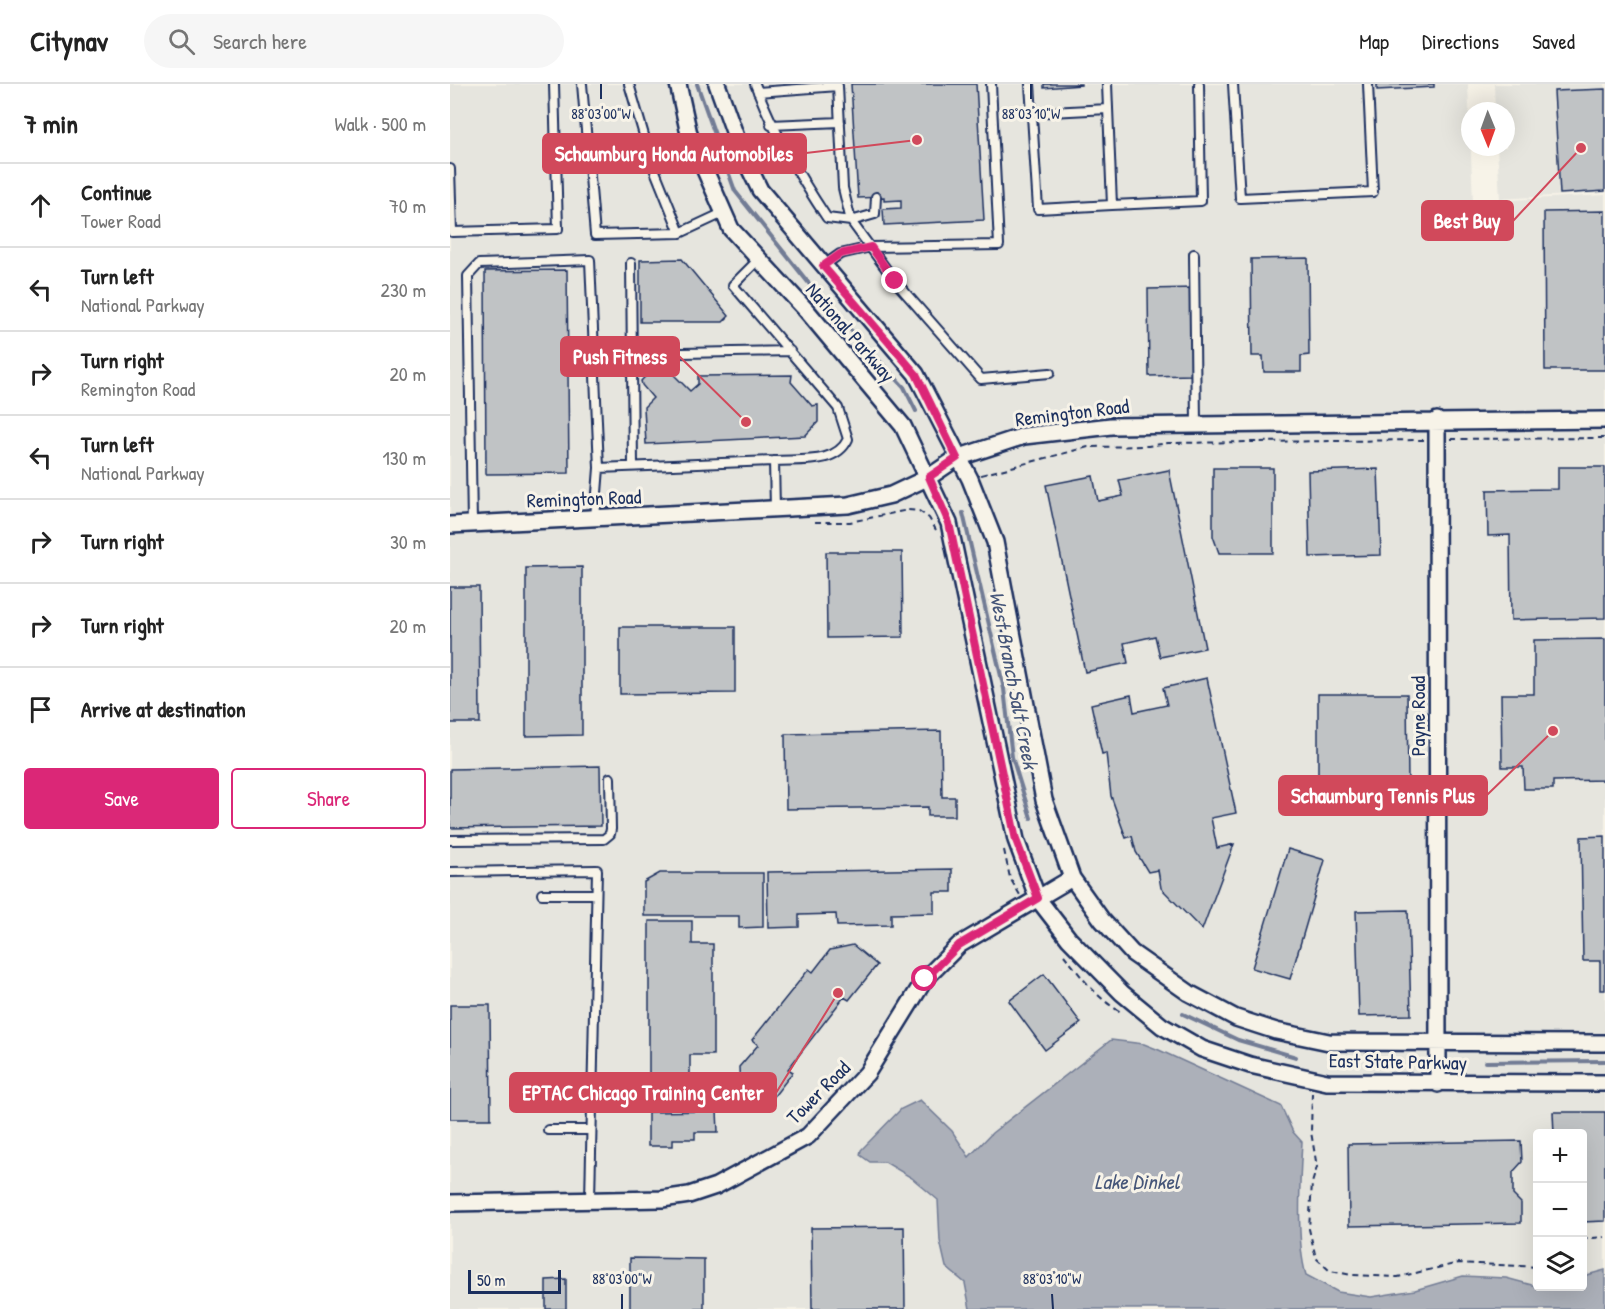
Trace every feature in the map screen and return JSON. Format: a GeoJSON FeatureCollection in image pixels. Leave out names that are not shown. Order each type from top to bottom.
{"type":"FeatureCollection","features":[{"type":"Feature","properties":{"kind":"street","name":"National Parkway"},"geometry":{"type":"LineString","coordinates":[[678,84],[689,134],[731,229],[807,311],[903,426],[929,477],[949,523],[1016,840],[1038,898]]}},
{"type":"Feature","properties":{"kind":"street","name":"National Parkway"},"geometry":{"type":"LineString","coordinates":[[717,84],[741,151],[760,190],[916,374],[957,458],[970,479],[995,542],[1044,800],[1072,878]]}},
{"type":"Feature","properties":{"kind":"street","name":"Remington Road"},"geometry":{"type":"LineString","coordinates":[[450,525],[848,506],[891,495],[929,477],[957,458],[1024,436],[1111,426],[1437,420],[1605,420]]}},
{"type":"Feature","properties":{"kind":"street","name":"Payne Road"},"geometry":{"type":"LineString","coordinates":[[1437,420],[1438,1084]]}},
{"type":"Feature","properties":{"kind":"street","name":"East State Parkway"},"geometry":{"type":"LineString","coordinates":[[1072,878],[1102,920],[1132,953],[1189,993],[1236,1018],[1276,1031],[1329,1042],[1605,1043]]}},
{"type":"Feature","properties":{"kind":"street","name":"Tower Road"},"geometry":{"type":"LineString","coordinates":[[450,1203],[662,1199],[690,1195],[716,1186],[808,1136],[867,1072],[925,979],[959,945],[1072,878]]}},
{"type":"Feature","properties":{"kind":"street","name":"East State Parkway"},"geometry":{"type":"LineString","coordinates":[[1038,898],[1069,939],[1122,993],[1162,1026],[1202,1049],[1250,1065],[1327,1082],[1605,1083]]}},
{"type":"Feature","properties":{"kind":"lane"},"geometry":{"type":"LineString","coordinates":[[450,169],[452,232],[558,229],[554,84]]}},
{"type":"Feature","properties":{"kind":"lane"},"geometry":{"type":"LineString","coordinates":[[582,84],[595,235],[680,233],[723,213]]}},
{"type":"Feature","properties":{"kind":"lane"},"geometry":{"type":"LineString","coordinates":[[629,84],[653,166],[680,233]]}},
{"type":"Feature","properties":{"kind":"lane"},"geometry":{"type":"LineString","coordinates":[[755,84],[771,125],[793,167],[827,218],[851,221],[874,214],[876,197]]}},
{"type":"Feature","properties":{"kind":"lane"},"geometry":{"type":"LineString","coordinates":[[823,266],[840,254],[871,247],[999,245],[991,84]]}},
{"type":"Feature","properties":{"kind":"lane"},"geometry":{"type":"LineString","coordinates":[[1030,84],[1038,209],[1201,201],[1199,84]]}},
{"type":"Feature","properties":{"kind":"lane"},"geometry":{"type":"LineString","coordinates":[[1107,84],[1112,205]]}},
{"type":"Feature","properties":{"kind":"lane"},"geometry":{"type":"LineString","coordinates":[[1233,84],[1240,198],[1373,192],[1368,84]]}},
{"type":"Feature","properties":{"kind":"lane"},"geometry":{"type":"LineString","coordinates":[[758,92],[838,86],[843,188],[851,221],[895,281],[981,379],[1050,374]]}},
{"type":"Feature","properties":{"kind":"lane"},"geometry":{"type":"LineString","coordinates":[[1032,112],[1108,109]]}},
{"type":"Feature","properties":{"kind":"lane"},"geometry":{"type":"LineString","coordinates":[[771,125],[840,122]]}},
{"type":"Feature","properties":{"kind":"lane"},"geometry":{"type":"LineString","coordinates":[[1194,254],[1196,424]]}},
{"type":"Feature","properties":{"kind":"lane"},"geometry":{"type":"LineString","coordinates":[[472,524],[468,276],[479,264],[590,260],[599,468],[595,518]]}},
{"type":"Feature","properties":{"kind":"lane"},"geometry":{"type":"LineString","coordinates":[[599,468],[830,458],[844,448],[848,439],[838,408],[733,285],[759,260]]}},
{"type":"Feature","properties":{"kind":"lane"},"geometry":{"type":"LineString","coordinates":[[631,263],[633,466]]}},
{"type":"Feature","properties":{"kind":"lane"},"geometry":{"type":"LineString","coordinates":[[632,354],[790,351]]}},
{"type":"Feature","properties":{"kind":"lane"},"geometry":{"type":"LineString","coordinates":[[774,461],[775,509]]}},
{"type":"Feature","properties":{"kind":"lane"},"geometry":{"type":"LineString","coordinates":[[450,840],[603,839],[610,834],[611,829],[610,778]]}},
{"type":"Feature","properties":{"kind":"lane"},"geometry":{"type":"LineString","coordinates":[[450,872],[597,870],[590,1200]]}},
{"type":"Feature","properties":{"kind":"lane"},"geometry":{"type":"LineString","coordinates":[[542,894],[596,894]]}},
{"type":"Feature","properties":{"kind":"lane"},"geometry":{"type":"LineString","coordinates":[[548,1130],[591,1130]]}},
{"type":"Feature","properties":{"kind":"path"},"geometry":{"type":"LineString","coordinates":[[970,479],[1088,447],[1148,446],[1168,443],[1605,438]]}},
{"type":"Feature","properties":{"kind":"path"},"geometry":{"type":"LineString","coordinates":[[1587,1239],[1605,1237]]}},
{"type":"Feature","properties":{"kind":"shaded area"},"geometry":{"type":"Polygon","coordinates":[[[450,84],[1468,84],[1469,102],[1461,102],[1461,156],[1471,156],[1473,202],[1605,195],[1605,1309],[450,1309],[450,84]]]}},
{"type":"Feature","properties":{"kind":"shaded area"},"geometry":{"type":"Polygon","coordinates":[[[1494,84],[1605,84],[1605,193],[1500,199],[1498,156],[1515,156],[1515,102],[1495,102],[1494,84]]]}},
{"type":"Feature","properties":{"kind":"water","name":"Lake Dinkel"},"geometry":{"type":"Polygon","coordinates":[[[1111,1040],[1144,1044],[1281,1106],[1293,1132],[1302,1142],[1300,1228],[1306,1275],[1338,1292],[1371,1297],[1415,1290],[1463,1276],[1506,1278],[1533,1285],[1533,1291],[1587,1291],[1587,1275],[1605,1270],[1605,1309],[970,1309],[965,1283],[946,1267],[940,1241],[938,1200],[912,1178],[885,1162],[870,1162],[860,1155],[861,1150],[901,1109],[920,1100],[952,1131],[969,1157],[992,1133],[1111,1040]]]}},
{"type":"Feature","properties":{"kind":"building"},"geometry":{"type":"Polygon","coordinates":[[[851,84],[976,84],[984,220],[884,225],[883,209],[901,208],[901,200],[884,201],[884,197],[858,198],[851,84]]]}},
{"type":"Feature","properties":{"kind":"building"},"geometry":{"type":"Polygon","coordinates":[[[1044,84],[1081,84],[1081,85],[1044,88],[1044,84]]]}},
{"type":"Feature","properties":{"kind":"building"},"geometry":{"type":"Polygon","coordinates":[[[1377,84],[1434,84],[1434,87],[1377,90],[1377,84]]]}},
{"type":"Feature","properties":{"kind":"building"},"geometry":{"type":"Polygon","coordinates":[[[1605,89],[1605,191],[1560,194],[1554,91],[1605,89]]]}},
{"type":"Feature","properties":{"kind":"building"},"geometry":{"type":"Polygon","coordinates":[[[1605,211],[1605,370],[1545,370],[1544,212],[1605,211]]]}},
{"type":"Feature","properties":{"kind":"building"},"geometry":{"type":"Polygon","coordinates":[[[1308,258],[1309,355],[1301,356],[1301,372],[1264,372],[1263,356],[1252,356],[1251,259],[1308,258]]]}},
{"type":"Feature","properties":{"kind":"building"},"geometry":{"type":"Polygon","coordinates":[[[682,259],[729,316],[723,322],[640,322],[640,260],[682,259]]]}},
{"type":"Feature","properties":{"kind":"building"},"geometry":{"type":"Polygon","coordinates":[[[567,270],[569,473],[486,474],[485,271],[567,270]]]}},
{"type":"Feature","properties":{"kind":"building"},"geometry":{"type":"Polygon","coordinates":[[[1193,288],[1192,375],[1149,376],[1148,289],[1193,288]]]}},
{"type":"Feature","properties":{"kind":"building"},"geometry":{"type":"Polygon","coordinates":[[[660,361],[690,391],[698,384],[698,376],[792,375],[791,382],[812,406],[818,405],[818,422],[805,436],[646,444],[644,407],[653,398],[641,381],[660,361]]]}},
{"type":"Feature","properties":{"kind":"building"},"geometry":{"type":"Polygon","coordinates":[[[1558,467],[1605,467],[1605,618],[1511,620],[1510,535],[1488,536],[1487,490],[1558,489],[1558,467]]]}},
{"type":"Feature","properties":{"kind":"building"},"geometry":{"type":"Polygon","coordinates":[[[1213,468],[1273,468],[1273,553],[1219,553],[1213,536],[1213,468]]]}},
{"type":"Feature","properties":{"kind":"building"},"geometry":{"type":"Polygon","coordinates":[[[1378,469],[1381,555],[1310,557],[1308,471],[1378,469]]]}},
{"type":"Feature","properties":{"kind":"building"},"geometry":{"type":"Polygon","coordinates":[[[1169,470],[1205,648],[1160,657],[1155,636],[1124,643],[1128,663],[1085,672],[1046,485],[1093,476],[1098,501],[1123,496],[1119,480],[1169,470]]]}},
{"type":"Feature","properties":{"kind":"building"},"geometry":{"type":"Polygon","coordinates":[[[826,552],[902,552],[903,637],[827,638],[826,552]]]}},
{"type":"Feature","properties":{"kind":"building"},"geometry":{"type":"Polygon","coordinates":[[[582,567],[582,735],[526,736],[526,568],[582,567]]]}},
{"type":"Feature","properties":{"kind":"building"},"geometry":{"type":"Polygon","coordinates":[[[450,587],[479,587],[480,723],[450,723],[450,587]]]}},
{"type":"Feature","properties":{"kind":"building"},"geometry":{"type":"Polygon","coordinates":[[[620,627],[735,627],[735,693],[620,694],[620,627]]]}},
{"type":"Feature","properties":{"kind":"building"},"geometry":{"type":"Polygon","coordinates":[[[1605,639],[1605,780],[1553,781],[1553,789],[1524,789],[1523,767],[1502,767],[1501,694],[1534,694],[1534,640],[1605,639]]]}},
{"type":"Feature","properties":{"kind":"building"},"geometry":{"type":"Polygon","coordinates":[[[1207,678],[1236,813],[1211,818],[1217,848],[1234,844],[1202,930],[1161,888],[1158,870],[1148,872],[1136,852],[1132,836],[1126,838],[1111,796],[1106,753],[1102,754],[1091,704],[1131,695],[1134,712],[1167,705],[1163,688],[1207,678]]]}},
{"type":"Feature","properties":{"kind":"building"},"geometry":{"type":"Polygon","coordinates":[[[1318,694],[1407,694],[1408,784],[1318,784],[1318,694]]]}},
{"type":"Feature","properties":{"kind":"building"},"geometry":{"type":"Polygon","coordinates":[[[941,731],[942,797],[955,797],[955,816],[928,816],[928,807],[786,809],[785,734],[941,731]]]}},
{"type":"Feature","properties":{"kind":"building"},"geometry":{"type":"Polygon","coordinates":[[[600,766],[601,826],[450,828],[450,769],[600,766]]]}},
{"type":"Feature","properties":{"kind":"building"},"geometry":{"type":"Polygon","coordinates":[[[1605,836],[1605,990],[1600,990],[1600,961],[1583,961],[1581,837],[1605,836]]]}},
{"type":"Feature","properties":{"kind":"building"},"geometry":{"type":"Polygon","coordinates":[[[1288,849],[1325,860],[1290,979],[1252,968],[1288,849]]]}},
{"type":"Feature","properties":{"kind":"building"},"geometry":{"type":"Polygon","coordinates":[[[952,869],[952,892],[934,892],[934,913],[891,914],[891,925],[837,926],[836,914],[799,915],[799,927],[768,928],[767,872],[952,869]]]}},
{"type":"Feature","properties":{"kind":"building"},"geometry":{"type":"Polygon","coordinates":[[[660,873],[763,873],[763,927],[739,928],[739,916],[644,916],[644,882],[660,873]]]}},
{"type":"Feature","properties":{"kind":"building"},"geometry":{"type":"Polygon","coordinates":[[[1408,910],[1411,1015],[1359,1016],[1356,911],[1408,910]]]}},
{"type":"Feature","properties":{"kind":"building"},"geometry":{"type":"Polygon","coordinates":[[[649,921],[692,921],[692,944],[713,944],[713,1055],[690,1055],[690,1103],[649,1103],[649,921]]]}},
{"type":"Feature","properties":{"kind":"building"},"geometry":{"type":"Polygon","coordinates":[[[853,945],[877,965],[849,1000],[844,997],[788,1069],[793,1072],[765,1108],[740,1089],[739,1067],[758,1045],[752,1040],[809,969],[813,972],[830,950],[853,945]]]}},
{"type":"Feature","properties":{"kind":"building"},"geometry":{"type":"Polygon","coordinates":[[[1044,974],[1081,1023],[1045,1050],[1009,1001],[1044,974]]]}},
{"type":"Feature","properties":{"kind":"building"},"geometry":{"type":"Polygon","coordinates":[[[450,1005],[490,1005],[491,1119],[450,1119],[450,1005]]]}},
{"type":"Feature","properties":{"kind":"building"},"geometry":{"type":"Polygon","coordinates":[[[717,1111],[718,1132],[695,1132],[695,1139],[673,1139],[673,1146],[648,1146],[648,1112],[717,1111]]]}},
{"type":"Feature","properties":{"kind":"building"},"geometry":{"type":"Polygon","coordinates":[[[1553,1112],[1605,1112],[1605,1221],[1587,1222],[1587,1129],[1554,1129],[1553,1112]]]}},
{"type":"Feature","properties":{"kind":"building"},"geometry":{"type":"Polygon","coordinates":[[[1521,1141],[1522,1162],[1513,1172],[1513,1195],[1521,1203],[1521,1223],[1349,1226],[1348,1144],[1521,1141]]]}},
{"type":"Feature","properties":{"kind":"building"},"geometry":{"type":"Polygon","coordinates":[[[904,1227],[905,1309],[812,1309],[811,1228],[904,1227]]]}},
{"type":"Feature","properties":{"kind":"building"},"geometry":{"type":"Polygon","coordinates":[[[630,1258],[704,1259],[704,1309],[630,1309],[630,1258]]]}},
{"type":"Feature","properties":{"kind":"building"},"geometry":{"type":"Polygon","coordinates":[[[566,1279],[566,1309],[546,1309],[546,1280],[566,1279]]]}},
{"type":"Feature","properties":{"kind":"waterway","name":"West Branch Salt Creek"},"geometry":{"type":"LineString","coordinates":[[697,84],[735,191],[819,296],[904,387],[916,411]]}},
{"type":"Feature","properties":{"kind":"waterway","name":"West Branch Salt Creek"},"geometry":{"type":"LineString","coordinates":[[963,513],[1004,689],[1012,757],[1031,818]]}},
{"type":"Feature","properties":{"kind":"waterway"},"geometry":{"type":"LineString","coordinates":[[1183,1014],[1238,1040],[1296,1057]]}},
{"type":"Feature","properties":{"kind":"waterway"},"geometry":{"type":"LineString","coordinates":[[1486,1062],[1605,1061]]}},
{"type":"Feature","properties":{"kind":"place","name":"Schaumburg Honda Automobiles"},"geometry":{"type":"Point","coordinates":[917,140]}},
{"type":"Feature","properties":{"kind":"place","name":"Best Buy"},"geometry":{"type":"Point","coordinates":[1581,148]}},
{"type":"Feature","properties":{"kind":"place","name":"Push Fitness"},"geometry":{"type":"Point","coordinates":[746,422]}},
{"type":"Feature","properties":{"kind":"place","name":"Schaumburg Tennis Plus"},"geometry":{"type":"Point","coordinates":[1553,731]}},
{"type":"Feature","properties":{"kind":"place","name":"EPTAC Chicago Training Center"},"geometry":{"type":"Point","coordinates":[838,993]}},
{"type":"Feature","properties":{"kind":"route"},"geometry":{"type":"LineString","coordinates":[[895,281],[871,247],[840,254],[823,266],[916,374],[957,458],[929,477],[949,523],[1016,840],[1038,898],[959,945],[925,979]]}}]}
